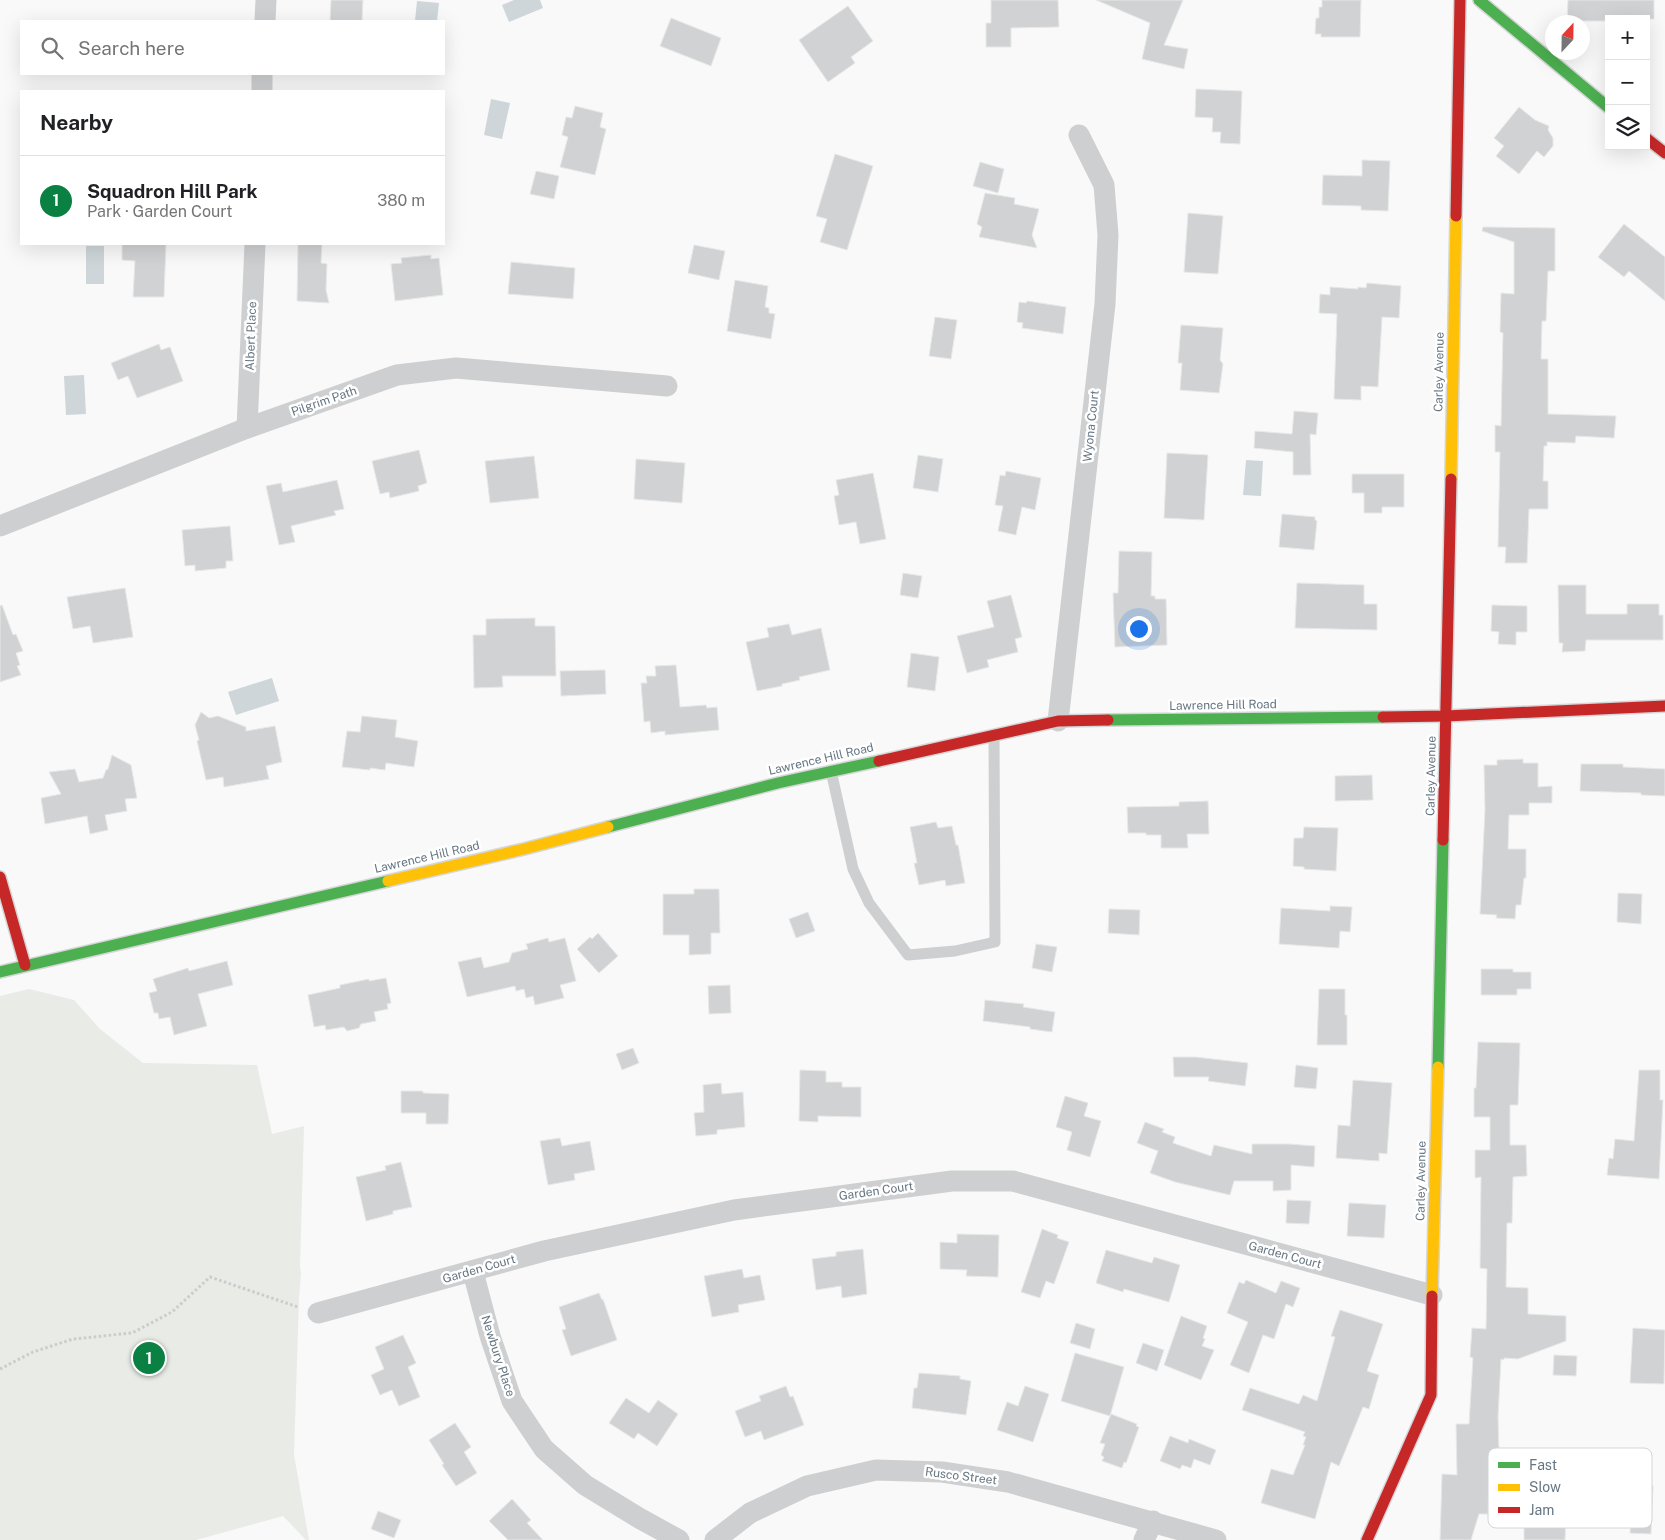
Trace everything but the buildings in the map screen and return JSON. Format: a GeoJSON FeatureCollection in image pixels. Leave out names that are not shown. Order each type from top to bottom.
{"type":"FeatureCollection","features":[{"type":"Feature","properties":{"kind":"main road","name":"Carley Avenue"},"geometry":{"type":"LineString","coordinates":[[1368,1540],[1431,1395],[1460,0]]}},
{"type":"Feature","properties":{"kind":"main road"},"geometry":{"type":"LineString","coordinates":[[1479,0],[1605,105]]}},
{"type":"Feature","properties":{"kind":"main road"},"geometry":{"type":"LineString","coordinates":[[1650,141],[1665,153]]}},
{"type":"Feature","properties":{"kind":"main road","name":"Lawrence Hill Road"},"geometry":{"type":"LineString","coordinates":[[0,972],[524,848],[778,783],[1058,721],[1446,716],[1665,706]]}},
{"type":"Feature","properties":{"kind":"main road"},"geometry":{"type":"LineString","coordinates":[[0,877],[25,965]]}},
{"type":"Feature","properties":{"kind":"street"},"geometry":{"type":"LineString","coordinates":[[265,20],[266,0]]}},
{"type":"Feature","properties":{"kind":"street"},"geometry":{"type":"LineString","coordinates":[[262,75],[262,90]]}},
{"type":"Feature","properties":{"kind":"street","name":"Wyona Court"},"geometry":{"type":"LineString","coordinates":[[1058,721],[1105,304],[1108,235],[1104,185],[1079,135]]}},
{"type":"Feature","properties":{"kind":"street","name":"Albert Place"},"geometry":{"type":"LineString","coordinates":[[247,428],[255,245]]}},
{"type":"Feature","properties":{"kind":"street","name":"Pilgrim Path"},"geometry":{"type":"LineString","coordinates":[[0,526],[247,428],[397,375],[456,368],[667,386]]}},
{"type":"Feature","properties":{"kind":"street","name":"Garden Court"},"geometry":{"type":"LineString","coordinates":[[318,1314],[544,1251],[734,1210],[952,1181],[1013,1181],[1432,1295]]}},
{"type":"Feature","properties":{"kind":"street","name":"Newbury Place"},"geometry":{"type":"LineString","coordinates":[[473,1272],[490,1336],[512,1401],[544,1449],[585,1484],[638,1518],[679,1540]]}},
{"type":"Feature","properties":{"kind":"street","name":"Rusco Street"},"geometry":{"type":"LineString","coordinates":[[715,1540],[750,1512],[807,1486],[876,1470],[942,1472],[1008,1482],[1148,1531],[1216,1540]]}},
{"type":"Feature","properties":{"kind":"lane"},"geometry":{"type":"LineString","coordinates":[[831,771],[853,868],[868,903],[908,955],[955,951],[995,942],[994,735]]}},
{"type":"Feature","properties":{"kind":"path"},"geometry":{"type":"LineString","coordinates":[[0,1369],[34,1352],[73,1339],[132,1333],[172,1312],[210,1277],[318,1314]]}},
{"type":"Feature","properties":{"kind":"shaded area"},"geometry":{"type":"Polygon","coordinates":[[[514,0],[540,0],[543,8],[509,22],[502,5],[514,0]]]}},
{"type":"Feature","properties":{"kind":"shaded area"},"geometry":{"type":"Polygon","coordinates":[[[417,1],[439,3],[437,20],[415,20],[417,1]]]}},
{"type":"Feature","properties":{"kind":"shaded area"},"geometry":{"type":"Polygon","coordinates":[[[491,99],[510,103],[502,139],[484,135],[491,99]]]}},
{"type":"Feature","properties":{"kind":"shaded area"},"geometry":{"type":"Polygon","coordinates":[[[86,246],[104,246],[104,284],[86,284],[86,246]]]}},
{"type":"Feature","properties":{"kind":"shaded area"},"geometry":{"type":"Polygon","coordinates":[[[84,375],[86,414],[66,415],[64,376],[84,375]]]}},
{"type":"Feature","properties":{"kind":"shaded area"},"geometry":{"type":"Polygon","coordinates":[[[1246,460],[1263,461],[1261,496],[1243,495],[1246,460]]]}},
{"type":"Feature","properties":{"kind":"shaded area"},"geometry":{"type":"Polygon","coordinates":[[[272,678],[279,701],[236,715],[228,692],[272,678]]]}},
{"type":"Feature","properties":{"kind":"shaded area"},"geometry":{"type":"Polygon","coordinates":[[[29,989],[74,1000],[100,1029],[143,1063],[257,1065],[272,1134],[304,1126],[294,1455],[309,1540],[306,1540],[283,1516],[196,1540],[0,1540],[0,996],[29,989]]]}},
{"type":"Feature","properties":{"kind":"traffic: fast"},"geometry":{"type":"LineString","coordinates":[[1479,0],[1605,105]]}},
{"type":"Feature","properties":{"kind":"traffic: fast"},"geometry":{"type":"LineString","coordinates":[[1108,720],[1383,717]]}},
{"type":"Feature","properties":{"kind":"traffic: fast"},"geometry":{"type":"LineString","coordinates":[[608,827],[778,783],[879,761]]}},
{"type":"Feature","properties":{"kind":"traffic: fast"},"geometry":{"type":"LineString","coordinates":[[1438,1067],[1443,840]]}},
{"type":"Feature","properties":{"kind":"traffic: fast"},"geometry":{"type":"LineString","coordinates":[[0,972],[388,881]]}},
{"type":"Feature","properties":{"kind":"traffic: slow"},"geometry":{"type":"LineString","coordinates":[[1451,479],[1456,216]]}},
{"type":"Feature","properties":{"kind":"traffic: slow"},"geometry":{"type":"LineString","coordinates":[[388,881],[608,827]]}},
{"type":"Feature","properties":{"kind":"traffic: slow"},"geometry":{"type":"LineString","coordinates":[[1432,1296],[1438,1067]]}},
{"type":"Feature","properties":{"kind":"traffic: jam"},"geometry":{"type":"LineString","coordinates":[[1456,216],[1460,0]]}},
{"type":"Feature","properties":{"kind":"traffic: jam"},"geometry":{"type":"LineString","coordinates":[[1650,141],[1665,153]]}},
{"type":"Feature","properties":{"kind":"traffic: jam"},"geometry":{"type":"LineString","coordinates":[[1443,840],[1451,479]]}},
{"type":"Feature","properties":{"kind":"traffic: jam"},"geometry":{"type":"LineString","coordinates":[[1383,717],[1665,706]]}},
{"type":"Feature","properties":{"kind":"traffic: jam"},"geometry":{"type":"LineString","coordinates":[[879,761],[1058,721],[1108,720]]}},
{"type":"Feature","properties":{"kind":"traffic: jam"},"geometry":{"type":"LineString","coordinates":[[0,877],[25,965]]}},
{"type":"Feature","properties":{"kind":"traffic: jam"},"geometry":{"type":"LineString","coordinates":[[1367,1540],[1431,1395],[1432,1296]]}},
{"type":"Feature","properties":{"kind":"place","name":"Squadron Hill Park"},"geometry":{"type":"Point","coordinates":[149,1358]}}]}
